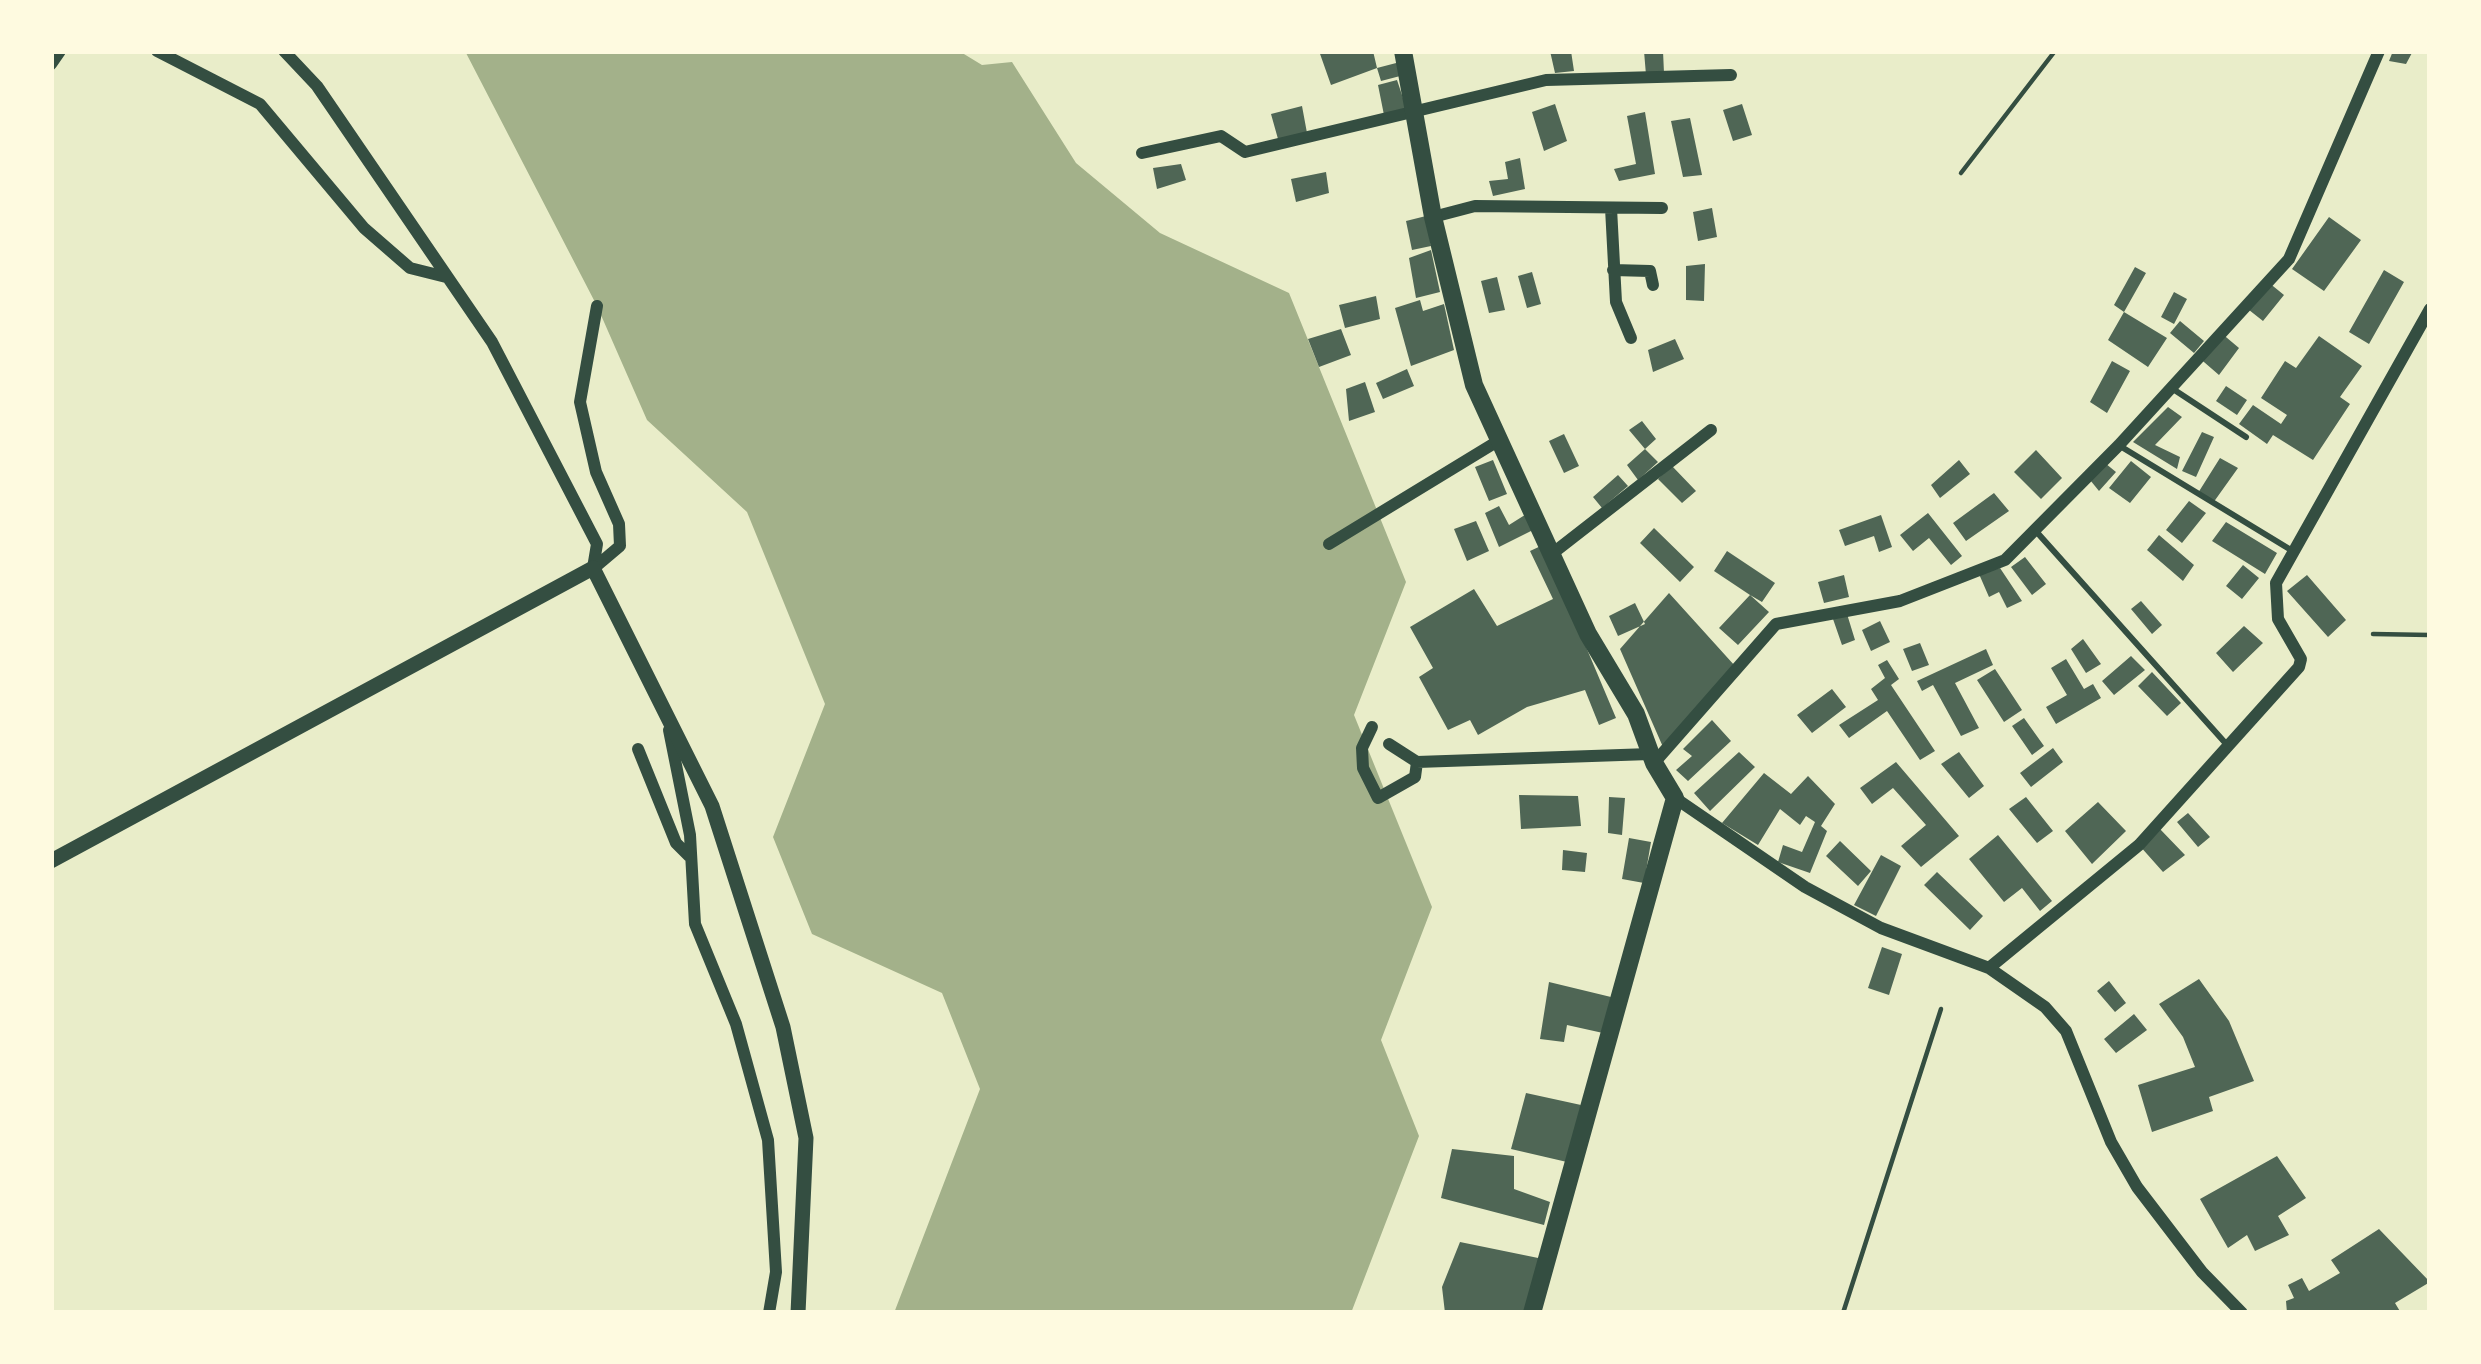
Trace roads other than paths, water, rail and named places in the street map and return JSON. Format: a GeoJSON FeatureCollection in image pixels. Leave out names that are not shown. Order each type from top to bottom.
{"type":"FeatureCollection","features":[{"type":"Feature","properties":{"kind":"main road"},"geometry":{"type":"LineString","coordinates":[[1403,51],[1432,217],[1474,385],[1603,665],[1643,728],[1652,759],[1676,798],[1532,1313]]}},
{"type":"Feature","properties":{"kind":"street"},"geometry":{"type":"LineString","coordinates":[[51,64],[60,51]]}},
{"type":"Feature","properties":{"kind":"street"},"geometry":{"type":"LineString","coordinates":[[157,51],[260,104],[364,228],[410,268],[447,278]]}},
{"type":"Feature","properties":{"kind":"street"},"geometry":{"type":"LineString","coordinates":[[284,51],[317,86],[491,342],[568,481],[597,544],[593,568],[712,806],[783,1027],[806,1138],[798,1313]]}},
{"type":"Feature","properties":{"kind":"street"},"geometry":{"type":"LineString","coordinates":[[1389,744],[1417,762],[1652,759],[1776,624],[1900,601],[2005,560],[2120,446],[2289,259],[2379,51]]}},
{"type":"Feature","properties":{"kind":"street"},"geometry":{"type":"LineString","coordinates":[[1142,153],[1221,136],[1244,152],[1546,80],[1731,75]]}},
{"type":"Feature","properties":{"kind":"street"},"geometry":{"type":"LineString","coordinates":[[1432,217],[1475,206],[1662,208]]}},
{"type":"Feature","properties":{"kind":"street"},"geometry":{"type":"LineString","coordinates":[[1611,208],[1616,302],[1630,338]]}},
{"type":"Feature","properties":{"kind":"street"},"geometry":{"type":"LineString","coordinates":[[1613,270],[1649,271],[1653,285]]}},
{"type":"Feature","properties":{"kind":"street"},"geometry":{"type":"LineString","coordinates":[[51,861],[593,568],[620,546],[620,524],[596,472],[580,402],[597,306]]}},
{"type":"Feature","properties":{"kind":"street"},"geometry":{"type":"LineString","coordinates":[[1989,968],[2139,845],[2299,667],[2301,659],[2278,619],[2276,584],[2430,309]]}},
{"type":"Feature","properties":{"kind":"street"},"geometry":{"type":"LineString","coordinates":[[1553,553],[1711,430]]}},
{"type":"Feature","properties":{"kind":"street"},"geometry":{"type":"LineString","coordinates":[[1329,544],[1498,441]]}},
{"type":"Feature","properties":{"kind":"street"},"geometry":{"type":"LineString","coordinates":[[667,720],[690,835],[695,924],[736,1024],[768,1140],[776,1239],[770,1313]]}},
{"type":"Feature","properties":{"kind":"street"},"geometry":{"type":"LineString","coordinates":[[1372,727],[1362,748],[1363,768],[1378,798],[1415,777],[1417,762]]}},
{"type":"Feature","properties":{"kind":"street"},"geometry":{"type":"LineString","coordinates":[[638,749],[676,843],[689,856]]}},
{"type":"Feature","properties":{"kind":"street"},"geometry":{"type":"LineString","coordinates":[[1676,798],[1732,842],[1805,887],[1881,928],[1989,968],[2045,1007],[2066,1030],[2111,1142],[2137,1187],[2202,1272],[2242,1313]]}},
{"type":"Feature","properties":{"kind":"street"},"geometry":{"type":"LineString","coordinates":[[776,1239],[802,1245]]}},
{"type":"Feature","properties":{"kind":"lane"},"geometry":{"type":"LineString","coordinates":[[2170,387],[2246,437]]}},
{"type":"Feature","properties":{"kind":"lane"},"geometry":{"type":"LineString","coordinates":[[2120,446],[2291,550]]}},
{"type":"Feature","properties":{"kind":"lane"},"geometry":{"type":"LineString","coordinates":[[2034,530],[2228,746]]}}]}
